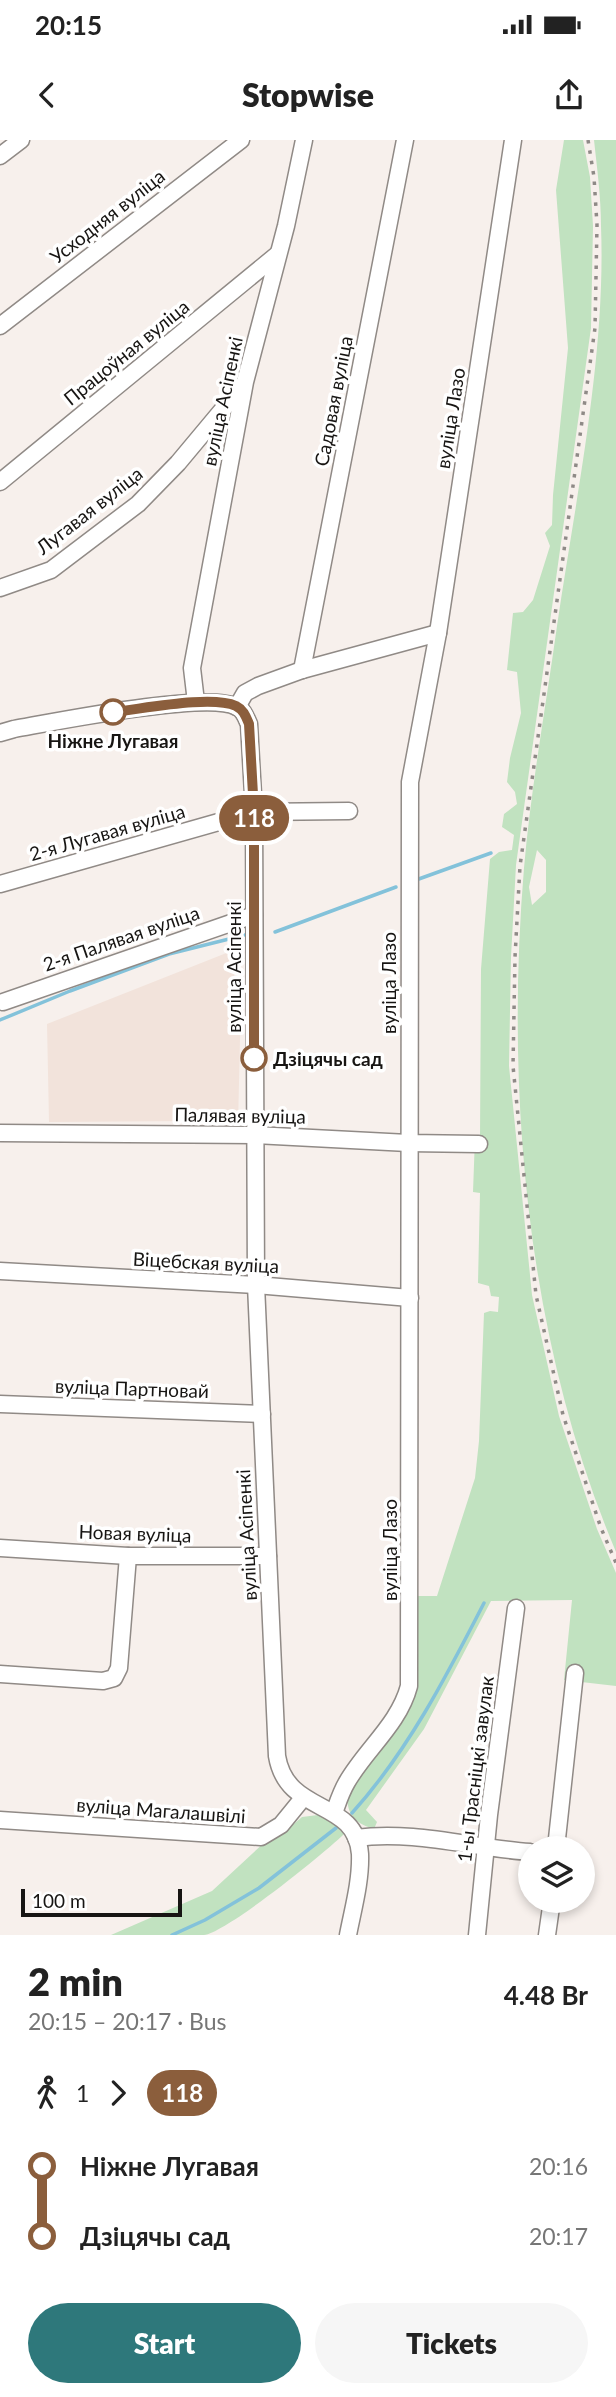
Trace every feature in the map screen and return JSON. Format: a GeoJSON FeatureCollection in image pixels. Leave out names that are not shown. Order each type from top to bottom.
{"type":"FeatureCollection","features":[{"type":"Feature","properties":{"kind":"street"},"geometry":{"type":"LineString","coordinates":[[0,156],[21,140]]}},
{"type":"Feature","properties":{"kind":"street","name":"Усходняя вуліца"},"geometry":{"type":"LineString","coordinates":[[0,326],[241,140]]}},
{"type":"Feature","properties":{"kind":"street","name":"вуліца Асіпенкі"},"geometry":{"type":"LineString","coordinates":[[197,702],[192,668],[245,382],[286,226],[304,140]]}},
{"type":"Feature","properties":{"kind":"street","name":"Садовая вуліца"},"geometry":{"type":"LineString","coordinates":[[302,670],[405,140]]}},
{"type":"Feature","properties":{"kind":"street","name":"вуліца Лазо"},"geometry":{"type":"LineString","coordinates":[[334,1812],[348,1780],[385,1731],[406,1697],[409,1686],[410,782],[438,632],[513,140]]}},
{"type":"Feature","properties":{"kind":"street","name":"Працоўная вуліца"},"geometry":{"type":"LineString","coordinates":[[0,482],[278,254]]}},
{"type":"Feature","properties":{"kind":"street","name":"Лугавая вуліца"},"geometry":{"type":"LineString","coordinates":[[0,588],[51,570],[138,504],[178,463],[245,382]]}},
{"type":"Feature","properties":{"kind":"street"},"geometry":{"type":"LineString","coordinates":[[5,727],[197,702],[237,706],[245,693],[258,685],[438,632]]}},
{"type":"Feature","properties":{"kind":"street","name":"вуліца Асіпенкі"},"geometry":{"type":"LineString","coordinates":[[237,706],[244,712],[249,724],[254,812],[256,1285],[277,1756],[283,1778],[291,1789],[303,1798],[334,1812],[356,1838]]}},
{"type":"Feature","properties":{"kind":"street","name":"2-я Лугавая вуліца"},"geometry":{"type":"LineString","coordinates":[[0,884],[254,812],[349,811]]}},
{"type":"Feature","properties":{"kind":"street","name":"2-я Палявая вуліца"},"geometry":{"type":"LineString","coordinates":[[3,1002],[254,915]]}},
{"type":"Feature","properties":{"kind":"street","name":"Палявая вуліца"},"geometry":{"type":"LineString","coordinates":[[0,1133],[255,1135],[479,1144]]}},
{"type":"Feature","properties":{"kind":"street","name":"Віцебская вуліца"},"geometry":{"type":"LineString","coordinates":[[0,1271],[256,1285],[410,1298]]}},
{"type":"Feature","properties":{"kind":"street","name":"вуліца Партновай"},"geometry":{"type":"LineString","coordinates":[[0,1404],[262,1414]]}},
{"type":"Feature","properties":{"kind":"street","name":"Новая вуліца"},"geometry":{"type":"LineString","coordinates":[[0,1548],[128,1556],[268,1556]]}},
{"type":"Feature","properties":{"kind":"street"},"geometry":{"type":"LineString","coordinates":[[0,1674],[103,1681],[114,1678],[119,1668],[128,1556]]}},
{"type":"Feature","properties":{"kind":"street","name":"1-ы Трасніцкі завулак"},"geometry":{"type":"LineString","coordinates":[[477,1935],[485,1847],[516,1608]]}},
{"type":"Feature","properties":{"kind":"street"},"geometry":{"type":"LineString","coordinates":[[557,1836],[575,1673]]}},
{"type":"Feature","properties":{"kind":"street","name":"вуліца Магалашвілі"},"geometry":{"type":"LineString","coordinates":[[0,1820],[261,1837],[281,1825],[303,1798]]}},
{"type":"Feature","properties":{"kind":"street"},"geometry":{"type":"LineString","coordinates":[[348,1935],[359,1868],[360,1852],[356,1838],[427,1838],[518,1851]]}},
{"type":"Feature","properties":{"kind":"street"},"geometry":{"type":"LineString","coordinates":[[547,1935],[550,1913]]}},
{"type":"Feature","properties":{"kind":"shaded area"},"geometry":{"type":"Polygon","coordinates":[[[234,950],[235,995],[241,995],[238,1126],[195,1125],[194,1121],[49,1122],[47,1024],[234,950]]]}},
{"type":"Feature","properties":{"kind":"green space"},"geometry":{"type":"Polygon","coordinates":[[[564,140],[583,140],[590,177],[593,226],[591,328],[516,865],[509,1066],[532,1295],[559,1416],[597,1529],[616,1573],[616,1686],[564,1680],[572,1600],[491,1601],[424,1729],[366,1810],[377,1822],[374,1829],[353,1817],[348,1807],[348,1794],[410,1699],[415,1596],[437,1596],[475,1478],[484,1313],[498,1312],[499,1297],[491,1296],[489,1286],[478,1283],[480,1193],[473,1192],[475,1137],[480,1137],[481,969],[490,859],[499,852],[512,850],[514,835],[502,827],[504,814],[517,804],[515,792],[507,782],[521,713],[517,672],[507,670],[513,613],[523,612],[533,600],[550,546],[545,533],[552,525],[568,348],[556,190],[564,140]]]}},
{"type":"Feature","properties":{"kind":"green space"},"geometry":{"type":"Polygon","coordinates":[[[594,140],[616,140],[616,1552],[586,1471],[561,1388],[543,1303],[521,1129],[518,1041],[519,954],[527,838],[588,426],[599,325],[601,215],[594,140]],[[537,850],[529,887],[532,905],[546,892],[546,860],[537,850]]]}},
{"type":"Feature","properties":{"kind":"green space"},"geometry":{"type":"Polygon","coordinates":[[[318,1815],[331,1819],[344,1834],[276,1890],[216,1931],[204,1935],[111,1935],[212,1891],[268,1839],[282,1834],[302,1817],[318,1815]]]}},
{"type":"Feature","properties":{"kind":"waterway"},"geometry":{"type":"LineString","coordinates":[[416,880],[491,853]]}},
{"type":"Feature","properties":{"kind":"waterway"},"geometry":{"type":"LineString","coordinates":[[275,932],[396,887]]}},
{"type":"Feature","properties":{"kind":"waterway"},"geometry":{"type":"LineString","coordinates":[[0,1020],[169,954],[249,934]]}},
{"type":"Feature","properties":{"kind":"waterway"},"geometry":{"type":"LineString","coordinates":[[352,1813],[408,1739],[484,1603]]}},
{"type":"Feature","properties":{"kind":"waterway"},"geometry":{"type":"LineString","coordinates":[[172,1935],[205,1920],[259,1888],[336,1828]]}},
{"type":"Feature","properties":{"kind":"railway"},"geometry":{"type":"LineString","coordinates":[[588,140],[597,225],[595,328],[520,866],[513,1066],[536,1295],[563,1415],[601,1528],[616,1563]]}},
{"type":"Feature","properties":{"kind":"bus line","name":"118"},"geometry":{"type":"LineString","coordinates":[[113,712],[218,702],[237,706],[244,712],[249,724],[254,812],[254,1058]]}},
{"type":"Feature","properties":{"kind":"place","name":"Ніжне Лугавая"},"geometry":{"type":"Point","coordinates":[113,712]}},
{"type":"Feature","properties":{"kind":"place","name":"Дзіцячы сад"},"geometry":{"type":"Point","coordinates":[254,1058]}}]}
